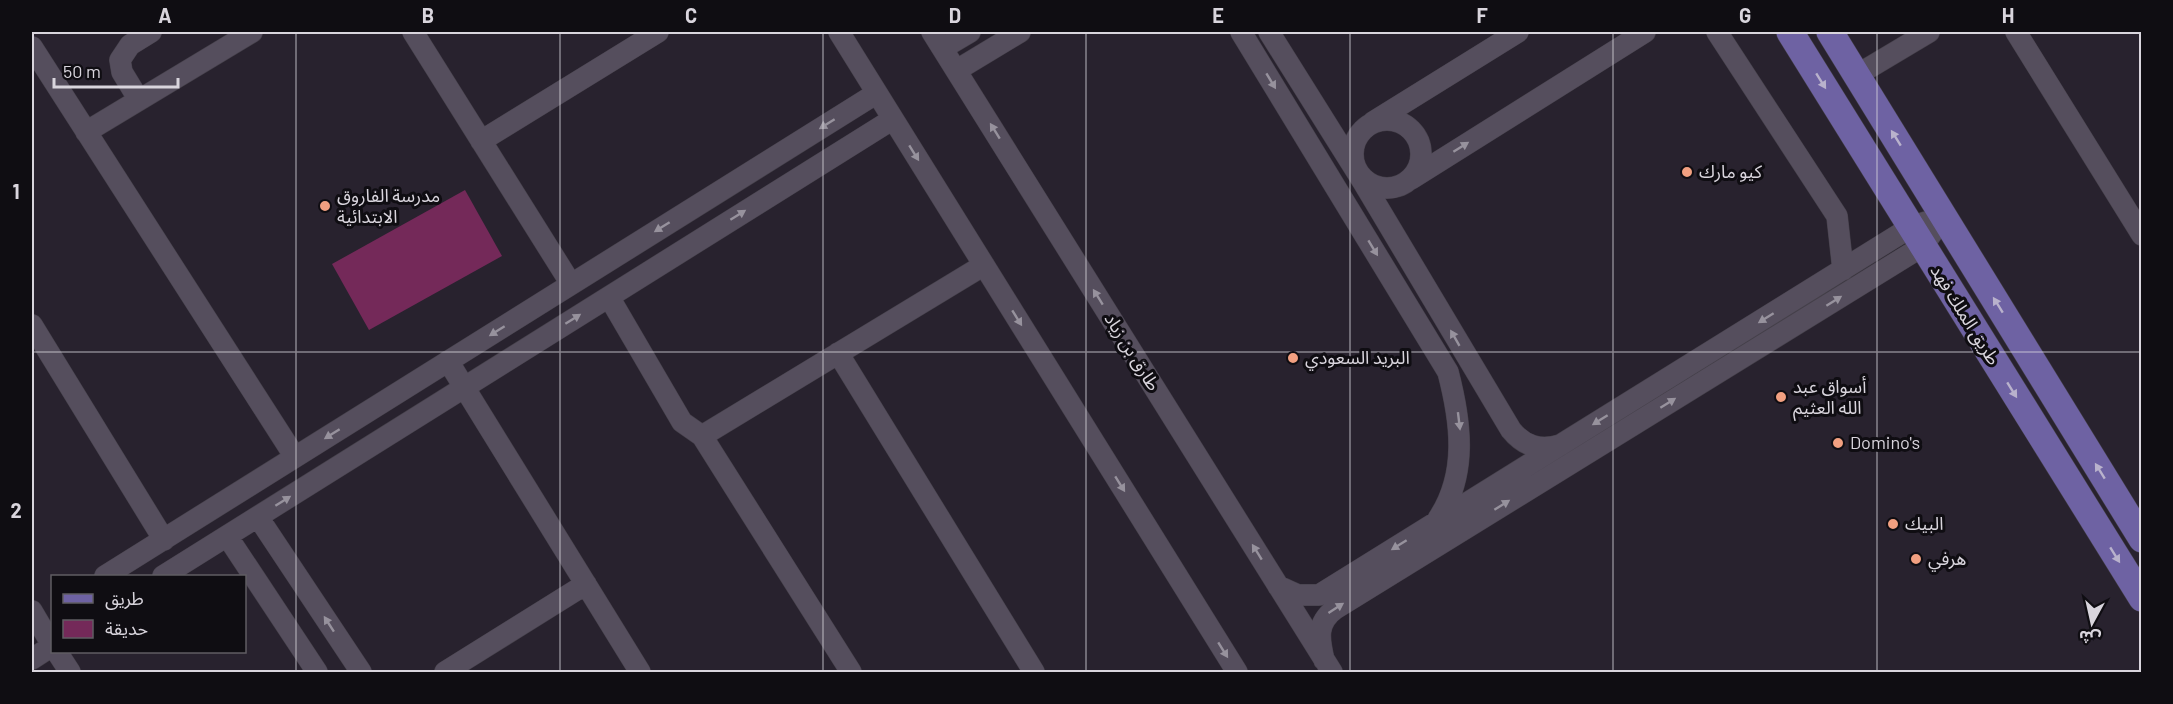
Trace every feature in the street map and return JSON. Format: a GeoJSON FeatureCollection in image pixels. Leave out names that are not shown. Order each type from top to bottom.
{"type":"FeatureCollection","features":[{"type":"Feature","properties":{"kind":"main road","name":"طريق الملك فهد"},"geometry":{"type":"LineString","coordinates":[[1790,32],[2142,598]]}},
{"type":"Feature","properties":{"kind":"main road","name":"طريق الملك فهد"},"geometry":{"type":"LineString","coordinates":[[1830,32],[2142,538]]}},
{"type":"Feature","properties":{"kind":"street"},"geometry":{"type":"LineString","coordinates":[[139,100],[122,72],[120,60],[130,45],[151,32]]}},
{"type":"Feature","properties":{"kind":"street"},"geometry":{"type":"LineString","coordinates":[[86,132],[252,32]]}},
{"type":"Feature","properties":{"kind":"street"},"geometry":{"type":"LineString","coordinates":[[413,32],[571,284]]}},
{"type":"Feature","properties":{"kind":"street"},"geometry":{"type":"LineString","coordinates":[[481,141],[624,40],[658,32]]}},
{"type":"Feature","properties":{"kind":"street"},"geometry":{"type":"LineString","coordinates":[[839,32],[1237,672]]}},
{"type":"Feature","properties":{"kind":"street"},"geometry":{"type":"LineString","coordinates":[[938,40],[970,32]]}},
{"type":"Feature","properties":{"kind":"street"},"geometry":{"type":"LineString","coordinates":[[957,70],[1020,32]]}},
{"type":"Feature","properties":{"kind":"street"},"geometry":{"type":"LineString","coordinates":[[1241,32],[1448,372],[1460,429],[1459,460],[1455,487],[1446,507],[1435,523]]}},
{"type":"Feature","properties":{"kind":"street"},"geometry":{"type":"LineString","coordinates":[[1269,32],[1358,173],[1511,430],[1519,440],[1529,445],[1550,448],[1560,445]]}},
{"type":"Feature","properties":{"kind":"street"},"geometry":{"type":"LineString","coordinates":[[1350,210],[1358,173],[1353,145],[1358,135],[1366,127],[1518,32]]}},
{"type":"Feature","properties":{"kind":"street"},"geometry":{"type":"LineString","coordinates":[[1318,159],[1358,173],[1380,188],[1402,185],[1645,32]]}},
{"type":"Feature","properties":{"kind":"street"},"geometry":{"type":"LineString","coordinates":[[1717,32],[1837,216],[1843,270]]}},
{"type":"Feature","properties":{"kind":"street"},"geometry":{"type":"LineString","coordinates":[[1857,75],[1929,32]]}},
{"type":"Feature","properties":{"kind":"street"},"geometry":{"type":"LineString","coordinates":[[2016,32],[2142,235]]}},
{"type":"Feature","properties":{"kind":"street","name":"طارق بن زياد"},"geometry":{"type":"LineString","coordinates":[[938,40],[1328,666]]}},
{"type":"Feature","properties":{"kind":"street"},"geometry":{"type":"LineString","coordinates":[[32,47],[295,457]]}},
{"type":"Feature","properties":{"kind":"street"},"geometry":{"type":"LineString","coordinates":[[107,575],[877,93]]}},
{"type":"Feature","properties":{"kind":"street"},"geometry":{"type":"LineString","coordinates":[[165,575],[893,119]]}},
{"type":"Feature","properties":{"kind":"street"},"geometry":{"type":"LineString","coordinates":[[1366,127],[1376,121],[1399,122],[1417,137],[1421,147],[1421,159],[1412,179]]}},
{"type":"Feature","properties":{"kind":"street"},"geometry":{"type":"LineString","coordinates":[[1328,666],[1321,646],[1322,624],[1326,615],[1917,237],[1944,216]]}},
{"type":"Feature","properties":{"kind":"street"},"geometry":{"type":"LineString","coordinates":[[1278,586],[1298,595],[1319,594],[1843,270],[1917,237]]}},
{"type":"Feature","properties":{"kind":"street"},"geometry":{"type":"LineString","coordinates":[[702,436],[984,265]]}},
{"type":"Feature","properties":{"kind":"street"},"geometry":{"type":"LineString","coordinates":[[609,297],[682,422],[702,436],[851,672]]}},
{"type":"Feature","properties":{"kind":"street"},"geometry":{"type":"LineString","coordinates":[[32,325],[164,540]]}},
{"type":"Feature","properties":{"kind":"street"},"geometry":{"type":"LineString","coordinates":[[838,353],[1034,672]]}},
{"type":"Feature","properties":{"kind":"street"},"geometry":{"type":"LineString","coordinates":[[448,361],[640,672]]}},
{"type":"Feature","properties":{"kind":"street"},"geometry":{"type":"LineString","coordinates":[[258,517],[361,672]]}},
{"type":"Feature","properties":{"kind":"street"},"geometry":{"type":"LineString","coordinates":[[227,536],[317,672]]}},
{"type":"Feature","properties":{"kind":"street"},"geometry":{"type":"LineString","coordinates":[[445,672],[586,584]]}},
{"type":"Feature","properties":{"kind":"street"},"geometry":{"type":"LineString","coordinates":[[38,616],[51,643]]}},
{"type":"Feature","properties":{"kind":"street"},"geometry":{"type":"LineString","coordinates":[[32,659],[51,646]]}},
{"type":"Feature","properties":{"kind":"street"},"geometry":{"type":"LineString","coordinates":[[58,653],[70,672]]}},
{"type":"Feature","properties":{"kind":"green space"},"geometry":{"type":"Polygon","coordinates":[[[465,190],[502,256],[369,330],[332,264],[465,190]]]}},
{"type":"Feature","properties":{"kind":"place","name":"كيو مارك"},"geometry":{"type":"Point","coordinates":[1687,172]}},
{"type":"Feature","properties":{"kind":"place","name":"مدرسة الفاروق الابتدائية"},"geometry":{"type":"Point","coordinates":[325,206]}},
{"type":"Feature","properties":{"kind":"place","name":"البريد السعودي"},"geometry":{"type":"Point","coordinates":[1293,358]}},
{"type":"Feature","properties":{"kind":"place","name":"أسواق عبد الله العثيم"},"geometry":{"type":"Point","coordinates":[1781,397]}},
{"type":"Feature","properties":{"kind":"place","name":"Domino's"},"geometry":{"type":"Point","coordinates":[1838,443]}},
{"type":"Feature","properties":{"kind":"place","name":"البيك"},"geometry":{"type":"Point","coordinates":[1893,524]}},
{"type":"Feature","properties":{"kind":"place","name":"هرفي"},"geometry":{"type":"Point","coordinates":[1916,559]}}]}
